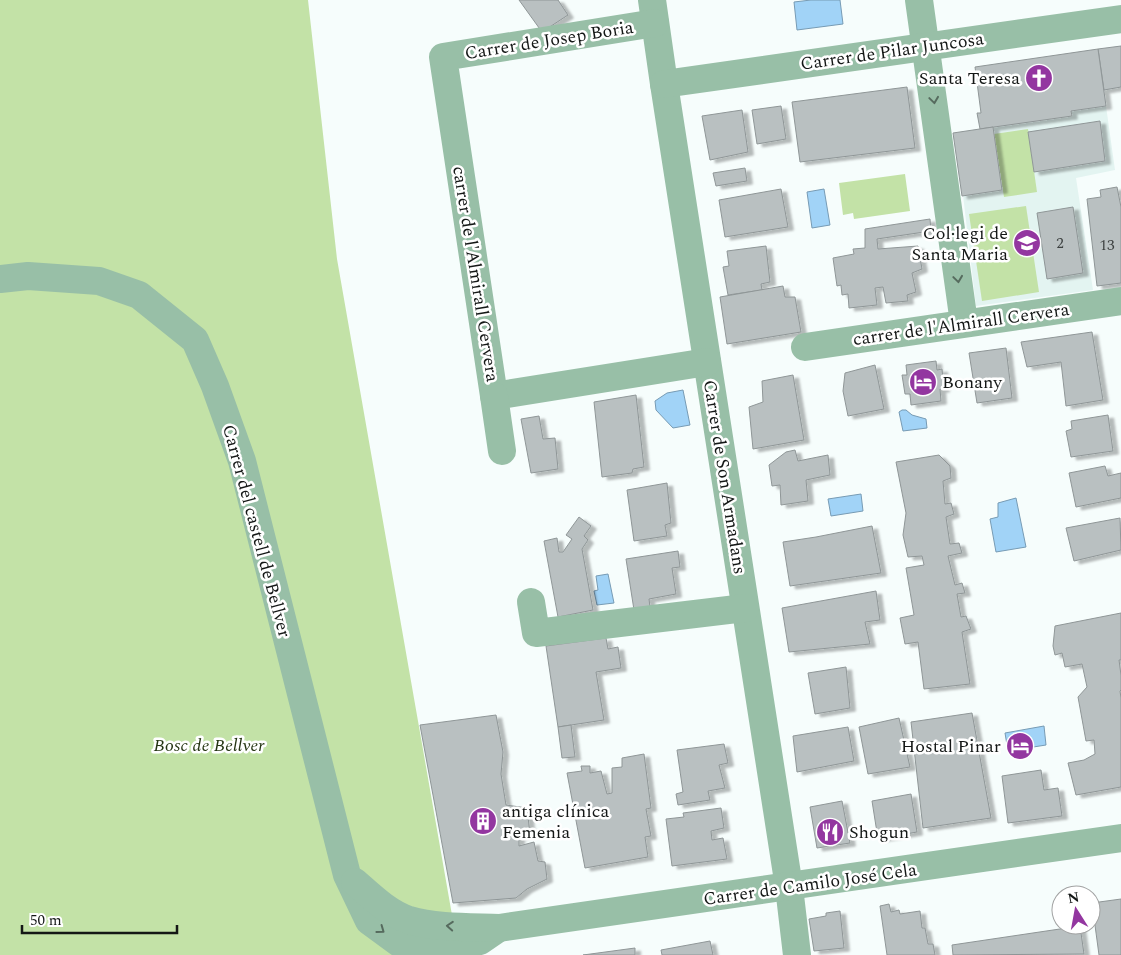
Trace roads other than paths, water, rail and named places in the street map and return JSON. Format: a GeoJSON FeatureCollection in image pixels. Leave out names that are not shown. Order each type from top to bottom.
{"type":"FeatureCollection","features":[{"type":"Feature","properties":{"kind":"street"},"geometry":{"type":"LineString","coordinates":[[920,0],[964,323]]}},
{"type":"Feature","properties":{"kind":"street","name":"Carrer de Josep Boria"},"geometry":{"type":"LineString","coordinates":[[443,57],[653,12]]}},
{"type":"Feature","properties":{"kind":"street","name":"Carrer de Son Armadans"},"geometry":{"type":"LineString","coordinates":[[653,12],[789,887],[797,955]]}},
{"type":"Feature","properties":{"kind":"street","name":"Carrer de Pilar Juncosa"},"geometry":{"type":"LineString","coordinates":[[664,84],[1121,19]]}},
{"type":"Feature","properties":{"kind":"street","name":"carrer de l'Almirall Cervera"},"geometry":{"type":"LineString","coordinates":[[443,57],[494,396],[707,362]]}},
{"type":"Feature","properties":{"kind":"street","name":"Carrer del castell de Bellver"},"geometry":{"type":"LineString","coordinates":[[0,279],[28,276],[99,281],[139,295],[195,340],[215,386],[242,461],[347,875]]}},
{"type":"Feature","properties":{"kind":"street","name":"carrer de l'Almirall Cervera"},"geometry":{"type":"LineString","coordinates":[[805,347],[964,323],[1120,310]]}},
{"type":"Feature","properties":{"kind":"street"},"geometry":{"type":"LineString","coordinates":[[494,396],[502,451]]}},
{"type":"Feature","properties":{"kind":"street"},"geometry":{"type":"LineString","coordinates":[[531,602],[536,633],[745,608]]}},
{"type":"Feature","properties":{"kind":"street","name":"Carrer de Camilo José Cela"},"geometry":{"type":"LineString","coordinates":[[347,875],[379,904],[408,920],[445,926],[498,928],[1121,838]]}},
{"type":"Feature","properties":{"kind":"water"},"geometry":{"type":"Polygon","coordinates":[[[840,0],[843,24],[797,30],[794,2],[840,0]]]}},
{"type":"Feature","properties":{"kind":"water"},"geometry":{"type":"Polygon","coordinates":[[[824,189],[830,225],[812,228],[807,192],[824,189]]]}},
{"type":"Feature","properties":{"kind":"water"},"geometry":{"type":"Polygon","coordinates":[[[683,390],[690,425],[673,428],[656,410],[655,401],[667,393],[683,390]]]}},
{"type":"Feature","properties":{"kind":"water"},"geometry":{"type":"Polygon","coordinates":[[[902,410],[926,419],[927,428],[903,431],[899,412],[902,410]]]}},
{"type":"Feature","properties":{"kind":"water"},"geometry":{"type":"Polygon","coordinates":[[[861,494],[863,511],[831,516],[828,499],[861,494]]]}},
{"type":"Feature","properties":{"kind":"water"},"geometry":{"type":"Polygon","coordinates":[[[1016,498],[1026,547],[996,552],[990,519],[998,517],[998,503],[1016,498]]]}},
{"type":"Feature","properties":{"kind":"water"},"geometry":{"type":"Polygon","coordinates":[[[608,574],[614,603],[597,605],[594,591],[598,590],[596,576],[608,574]]]}},
{"type":"Feature","properties":{"kind":"water"},"geometry":{"type":"Polygon","coordinates":[[[1044,726],[1046,745],[1008,751],[1005,733],[1044,726]]]}},
{"type":"Feature","properties":{"kind":"place","name":"Santa Teresa"},"geometry":{"type":"Point","coordinates":[1039,78]}},
{"type":"Feature","properties":{"kind":"place","name":"Col·legi de Santa Maria"},"geometry":{"type":"Point","coordinates":[1027,243]}},
{"type":"Feature","properties":{"kind":"place","name":"Bonany"},"geometry":{"type":"Point","coordinates":[923,382]}},
{"type":"Feature","properties":{"kind":"place","name":"Hostal Pinar"},"geometry":{"type":"Point","coordinates":[1020,746]}},
{"type":"Feature","properties":{"kind":"place","name":"antiga clínica Femenia"},"geometry":{"type":"Point","coordinates":[483,821]}},
{"type":"Feature","properties":{"kind":"place","name":"Shogun"},"geometry":{"type":"Point","coordinates":[830,832]}},
{"type":"Feature","properties":{"kind":"park label","name":"Bosc de Bellver"},"geometry":{"type":"Point","coordinates":[209,745]}}]}
